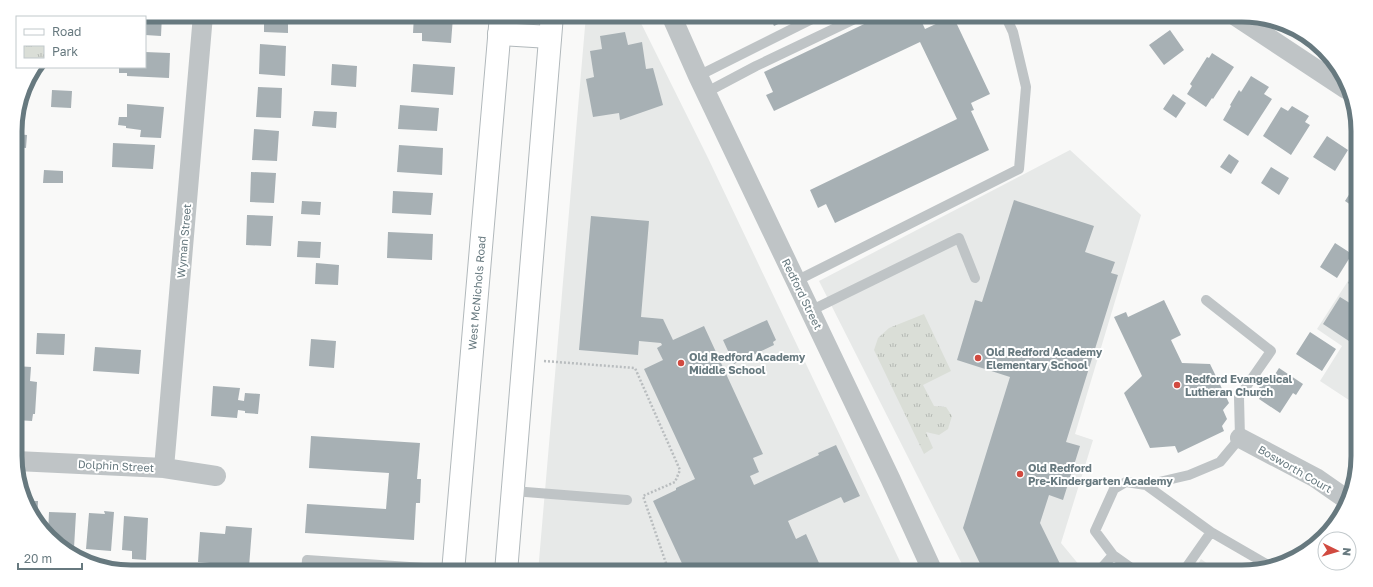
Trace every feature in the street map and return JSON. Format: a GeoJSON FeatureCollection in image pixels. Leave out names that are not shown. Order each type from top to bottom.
{"type":"FeatureCollection","features":[{"type":"Feature","properties":{"kind":"main road"},"geometry":{"type":"LineString","coordinates":[[507,565],[551,22]]}},
{"type":"Feature","properties":{"kind":"main road"},"geometry":{"type":"LineString","coordinates":[[500,24],[550,38]]}},
{"type":"Feature","properties":{"kind":"main road","name":"West McNichols Road"},"geometry":{"type":"LineString","coordinates":[[454,565],[500,24]]}},
{"type":"Feature","properties":{"kind":"street","name":"Wyman Street"},"geometry":{"type":"LineString","coordinates":[[164,468],[202,22]]}},
{"type":"Feature","properties":{"kind":"street","name":"Redford Street"},"geometry":{"type":"LineString","coordinates":[[674,22],[930,565]]}},
{"type":"Feature","properties":{"kind":"street"},"geometry":{"type":"LineString","coordinates":[[1245,22],[1341,86]]}},
{"type":"Feature","properties":{"kind":"street","name":"Bosworth Court"},"geometry":{"type":"LineString","coordinates":[[1240,438],[1316,478],[1343,497]]}},
{"type":"Feature","properties":{"kind":"street","name":"Dolphin Street"},"geometry":{"type":"LineString","coordinates":[[22,461],[164,468],[216,476]]}},
{"type":"Feature","properties":{"kind":"lane"},"geometry":{"type":"LineString","coordinates":[[702,84],[808,22]]}},
{"type":"Feature","properties":{"kind":"lane"},"geometry":{"type":"LineString","coordinates":[[702,84],[756,66],[848,22]]}},
{"type":"Feature","properties":{"kind":"lane"},"geometry":{"type":"LineString","coordinates":[[796,281],[1019,169],[1026,87],[1013,32],[1008,22]]}},
{"type":"Feature","properties":{"kind":"lane"},"geometry":{"type":"LineString","coordinates":[[810,311],[959,238],[975,278]]}},
{"type":"Feature","properties":{"kind":"lane"},"geometry":{"type":"LineString","coordinates":[[1127,565],[1113,555],[1095,531],[1114,489],[1126,482],[1146,485],[1189,475],[1220,462],[1240,438],[1239,397],[1271,351],[1206,300]]}},
{"type":"Feature","properties":{"kind":"lane"},"geometry":{"type":"LineString","coordinates":[[1146,485],[1211,532],[1263,563]]}},
{"type":"Feature","properties":{"kind":"lane"},"geometry":{"type":"LineString","coordinates":[[513,491],[627,500]]}},
{"type":"Feature","properties":{"kind":"lane"},"geometry":{"type":"LineString","coordinates":[[1188,565],[1211,532]]}},
{"type":"Feature","properties":{"kind":"lane"},"geometry":{"type":"LineString","coordinates":[[1104,565],[1113,555]]}},
{"type":"Feature","properties":{"kind":"lane"},"geometry":{"type":"LineString","coordinates":[[307,565],[307,560],[373,565]]}},
{"type":"Feature","properties":{"kind":"path"},"geometry":{"type":"LineString","coordinates":[[524,360],[635,368],[680,470],[675,482],[643,496],[667,565]]}},
{"type":"Feature","properties":{"kind":"shaded area","name":"Old Redford Academy Middle School"},"geometry":{"type":"Polygon","coordinates":[[[585,22],[640,22],[708,158],[902,565],[539,565],[585,22]]]}},
{"type":"Feature","properties":{"kind":"shaded area","name":"Old Redford Academy Elementary School"},"geometry":{"type":"Polygon","coordinates":[[[1070,150],[1141,215],[1075,434],[1093,440],[1061,543],[1079,565],[962,565],[819,281],[1070,150]]]}},
{"type":"Feature","properties":{"kind":"shaded area"},"geometry":{"type":"Polygon","coordinates":[[[1351,276],[1351,401],[1320,381],[1342,346],[1317,329],[1351,276]]]}},
{"type":"Feature","properties":{"kind":"shaded area"},"geometry":{"type":"Polygon","coordinates":[[[1201,559],[1209,565],[1197,565],[1201,559]]]}},
{"type":"Feature","properties":{"kind":"green space"},"geometry":{"type":"Polygon","coordinates":[[[924,314],[951,371],[923,385],[934,406],[946,407],[952,416],[948,429],[939,435],[926,432],[933,448],[924,454],[874,350],[878,338],[889,328],[924,314]]]}},
{"type":"Feature","properties":{"kind":"building"},"geometry":{"type":"Polygon","coordinates":[[[146,22],[162,22],[161,36],[146,35],[146,22]]]}},
{"type":"Feature","properties":{"kind":"building"},"geometry":{"type":"Polygon","coordinates":[[[264,22],[288,22],[288,33],[264,32],[264,22]]]}},
{"type":"Feature","properties":{"kind":"building"},"geometry":{"type":"Polygon","coordinates":[[[414,22],[453,22],[451,43],[422,41],[422,33],[413,33],[414,22]]]}},
{"type":"Feature","properties":{"kind":"building"},"geometry":{"type":"Polygon","coordinates":[[[772,22],[782,22],[774,26],[772,22]]]}},
{"type":"Feature","properties":{"kind":"building"},"geometry":{"type":"Polygon","coordinates":[[[868,22],[922,22],[925,29],[940,22],[956,22],[990,94],[971,103],[974,110],[971,111],[989,150],[835,223],[826,204],[818,208],[810,190],[957,119],[920,42],[774,111],[766,95],[773,92],[764,72],[868,22]]]}},
{"type":"Feature","properties":{"kind":"building"},"geometry":{"type":"Polygon","coordinates":[[[1170,30],[1184,50],[1164,65],[1149,45],[1170,30]]]}},
{"type":"Feature","properties":{"kind":"building"},"geometry":{"type":"Polygon","coordinates":[[[625,32],[628,45],[642,42],[646,69],[653,68],[663,105],[620,120],[619,113],[593,117],[586,79],[594,77],[590,51],[602,49],[600,36],[625,32]]]}},
{"type":"Feature","properties":{"kind":"building"},"geometry":{"type":"Polygon","coordinates":[[[260,44],[286,46],[285,76],[259,74],[260,44]]]}},
{"type":"Feature","properties":{"kind":"building"},"geometry":{"type":"Polygon","coordinates":[[[146,52],[170,53],[169,78],[127,76],[127,73],[119,73],[119,68],[146,68],[146,52]]]}},
{"type":"Feature","properties":{"kind":"building"},"geometry":{"type":"Polygon","coordinates":[[[1212,53],[1234,67],[1206,107],[1187,94],[1192,86],[1190,84],[1207,57],[1209,58],[1212,53]]]}},
{"type":"Feature","properties":{"kind":"building"},"geometry":{"type":"Polygon","coordinates":[[[332,64],[357,66],[356,87],[331,85],[332,64]]]}},
{"type":"Feature","properties":{"kind":"building"},"geometry":{"type":"Polygon","coordinates":[[[413,64],[455,67],[453,95],[411,92],[413,64]]]}},
{"type":"Feature","properties":{"kind":"building"},"geometry":{"type":"Polygon","coordinates":[[[1251,76],[1269,87],[1264,94],[1272,99],[1248,136],[1223,120],[1239,90],[1241,92],[1251,76]]]}},
{"type":"Feature","properties":{"kind":"building"},"geometry":{"type":"Polygon","coordinates":[[[258,87],[282,88],[281,118],[256,117],[258,87]]]}},
{"type":"Feature","properties":{"kind":"building"},"geometry":{"type":"Polygon","coordinates":[[[52,90],[72,91],[71,108],[51,107],[52,90]]]}},
{"type":"Feature","properties":{"kind":"building"},"geometry":{"type":"Polygon","coordinates":[[[1173,94],[1186,103],[1176,118],[1163,109],[1173,94]]]}},
{"type":"Feature","properties":{"kind":"building"},"geometry":{"type":"Polygon","coordinates":[[[127,104],[164,107],[161,138],[140,137],[141,130],[126,128],[126,126],[118,125],[119,117],[127,117],[127,104]]]}},
{"type":"Feature","properties":{"kind":"building"},"geometry":{"type":"Polygon","coordinates":[[[400,105],[439,108],[437,131],[398,129],[400,105]]]}},
{"type":"Feature","properties":{"kind":"building"},"geometry":{"type":"Polygon","coordinates":[[[1292,106],[1309,116],[1305,122],[1310,125],[1291,155],[1263,136],[1281,107],[1288,111],[1292,106]]]}},
{"type":"Feature","properties":{"kind":"building"},"geometry":{"type":"Polygon","coordinates":[[[314,111],[337,112],[336,128],[312,126],[314,111]]]}},
{"type":"Feature","properties":{"kind":"building"},"geometry":{"type":"Polygon","coordinates":[[[254,129],[279,131],[277,161],[252,160],[254,129]]]}},
{"type":"Feature","properties":{"kind":"building"},"geometry":{"type":"Polygon","coordinates":[[[22,135],[27,135],[26,148],[22,148],[22,135]]]}},
{"type":"Feature","properties":{"kind":"building"},"geometry":{"type":"Polygon","coordinates":[[[1327,136],[1348,150],[1335,171],[1313,157],[1327,136]]]}},
{"type":"Feature","properties":{"kind":"building"},"geometry":{"type":"Polygon","coordinates":[[[113,143],[155,145],[153,169],[112,167],[113,143]]]}},
{"type":"Feature","properties":{"kind":"building"},"geometry":{"type":"Polygon","coordinates":[[[399,145],[443,148],[442,175],[397,172],[399,145]]]}},
{"type":"Feature","properties":{"kind":"building"},"geometry":{"type":"Polygon","coordinates":[[[1229,154],[1239,161],[1231,174],[1220,167],[1229,154]]]}},
{"type":"Feature","properties":{"kind":"building"},"geometry":{"type":"Polygon","coordinates":[[[1271,167],[1289,178],[1279,195],[1261,183],[1271,167]]]}},
{"type":"Feature","properties":{"kind":"building"},"geometry":{"type":"Polygon","coordinates":[[[44,170],[63,171],[63,183],[43,183],[44,170]]]}},
{"type":"Feature","properties":{"kind":"building"},"geometry":{"type":"Polygon","coordinates":[[[251,172],[276,173],[274,203],[250,202],[251,172]]]}},
{"type":"Feature","properties":{"kind":"building"},"geometry":{"type":"Polygon","coordinates":[[[393,191],[433,193],[431,215],[392,213],[393,191]]]}},
{"type":"Feature","properties":{"kind":"building"},"geometry":{"type":"Polygon","coordinates":[[[1351,192],[1351,205],[1345,201],[1351,192]]]}},
{"type":"Feature","properties":{"kind":"building"},"geometry":{"type":"Polygon","coordinates":[[[1014,200],[1094,226],[1085,252],[1115,262],[1111,273],[1118,275],[1066,442],[1080,446],[1063,500],[1049,495],[1040,523],[1061,565],[981,565],[963,528],[1010,377],[957,360],[975,300],[982,302],[1014,200]]]}},
{"type":"Feature","properties":{"kind":"building"},"geometry":{"type":"Polygon","coordinates":[[[302,201],[321,202],[320,215],[301,214],[302,201]]]}},
{"type":"Feature","properties":{"kind":"building"},"geometry":{"type":"Polygon","coordinates":[[[247,215],[273,216],[271,246],[246,245],[247,215]]]}},
{"type":"Feature","properties":{"kind":"building"},"geometry":{"type":"Polygon","coordinates":[[[591,216],[649,221],[641,317],[663,319],[673,340],[704,326],[763,454],[753,458],[759,472],[750,476],[754,485],[819,455],[818,453],[836,445],[860,496],[844,503],[841,497],[788,521],[796,539],[806,534],[820,565],[683,565],[653,501],[695,479],[644,369],[663,360],[657,348],[662,345],[661,343],[639,341],[638,355],[579,350],[591,216]]]}},
{"type":"Feature","properties":{"kind":"building"},"geometry":{"type":"Polygon","coordinates":[[[388,232],[433,234],[432,260],[387,258],[388,232]]]}},
{"type":"Feature","properties":{"kind":"building"},"geometry":{"type":"Polygon","coordinates":[[[298,241],[321,242],[320,258],[297,257],[298,241]]]}},
{"type":"Feature","properties":{"kind":"building"},"geometry":{"type":"Polygon","coordinates":[[[1335,243],[1351,253],[1337,278],[1320,267],[1335,243]]]}},
{"type":"Feature","properties":{"kind":"building"},"geometry":{"type":"Polygon","coordinates":[[[316,263],[339,265],[338,285],[315,284],[316,263]]]}},
{"type":"Feature","properties":{"kind":"building"},"geometry":{"type":"Polygon","coordinates":[[[1351,278],[1351,285],[1348,283],[1351,278]]]}},
{"type":"Feature","properties":{"kind":"building"},"geometry":{"type":"Polygon","coordinates":[[[1340,297],[1351,304],[1351,342],[1323,324],[1340,297]]]}},
{"type":"Feature","properties":{"kind":"building","name":"Redford Evangelical Lutheran Church"},"geometry":{"type":"Polygon","coordinates":[[[1164,300],[1181,335],[1171,340],[1182,363],[1210,364],[1229,403],[1223,410],[1227,419],[1222,426],[1224,431],[1178,453],[1175,446],[1150,448],[1124,393],[1142,376],[1114,317],[1126,312],[1128,317],[1164,300]]]}},
{"type":"Feature","properties":{"kind":"building"},"geometry":{"type":"Polygon","coordinates":[[[767,320],[776,340],[773,342],[774,345],[734,364],[723,340],[767,320]]]}},
{"type":"Feature","properties":{"kind":"building"},"geometry":{"type":"Polygon","coordinates":[[[1310,332],[1336,349],[1322,371],[1296,354],[1310,332]]]}},
{"type":"Feature","properties":{"kind":"building"},"geometry":{"type":"Polygon","coordinates":[[[37,333],[65,334],[64,355],[36,354],[37,333]]]}},
{"type":"Feature","properties":{"kind":"building"},"geometry":{"type":"Polygon","coordinates":[[[311,339],[336,341],[334,368],[309,366],[311,339]]]}},
{"type":"Feature","properties":{"kind":"building"},"geometry":{"type":"Polygon","coordinates":[[[95,347],[141,350],[139,374],[93,371],[95,347]]]}},
{"type":"Feature","properties":{"kind":"building"},"geometry":{"type":"Polygon","coordinates":[[[22,366],[31,367],[30,381],[37,382],[35,414],[33,414],[32,421],[22,420],[22,366]]]}},
{"type":"Feature","properties":{"kind":"building"},"geometry":{"type":"Polygon","coordinates":[[[1279,368],[1303,384],[1296,395],[1293,393],[1280,413],[1259,399],[1260,397],[1255,394],[1265,379],[1270,382],[1279,368]]]}},
{"type":"Feature","properties":{"kind":"building"},"geometry":{"type":"Polygon","coordinates":[[[213,386],[240,388],[238,400],[244,401],[245,393],[260,394],[258,414],[245,413],[245,411],[238,410],[237,418],[211,416],[213,386]]]}},
{"type":"Feature","properties":{"kind":"building"},"geometry":{"type":"Polygon","coordinates":[[[311,436],[420,443],[417,479],[421,479],[420,503],[416,503],[414,540],[305,533],[307,504],[386,509],[389,473],[309,468],[311,436]]]}},
{"type":"Feature","properties":{"kind":"building"},"geometry":{"type":"Polygon","coordinates":[[[32,501],[38,501],[37,512],[32,501]]]}},
{"type":"Feature","properties":{"kind":"building"},"geometry":{"type":"Polygon","coordinates":[[[104,511],[114,512],[111,551],[86,549],[89,513],[105,514],[104,511]]]}},
{"type":"Feature","properties":{"kind":"building"},"geometry":{"type":"Polygon","coordinates":[[[49,512],[76,513],[74,548],[64,543],[48,527],[49,512]]]}},
{"type":"Feature","properties":{"kind":"building"},"geometry":{"type":"Polygon","coordinates":[[[124,516],[148,518],[146,560],[132,559],[132,551],[122,550],[124,516]]]}},
{"type":"Feature","properties":{"kind":"building"},"geometry":{"type":"Polygon","coordinates":[[[226,526],[252,528],[249,565],[222,565],[198,562],[200,532],[225,534],[226,526]]]}},
{"type":"Feature","properties":{"kind":"place","name":"Old Redford Academy Elementary School"},"geometry":{"type":"Point","coordinates":[978,358]}},
{"type":"Feature","properties":{"kind":"place","name":"Old Redford Academy Middle School"},"geometry":{"type":"Point","coordinates":[681,363]}},
{"type":"Feature","properties":{"kind":"place","name":"Redford Evangelical Lutheran Church"},"geometry":{"type":"Point","coordinates":[1177,385]}},
{"type":"Feature","properties":{"kind":"place","name":"Old Redford Pre-Kindergarten Academy"},"geometry":{"type":"Point","coordinates":[1020,474]}}]}
